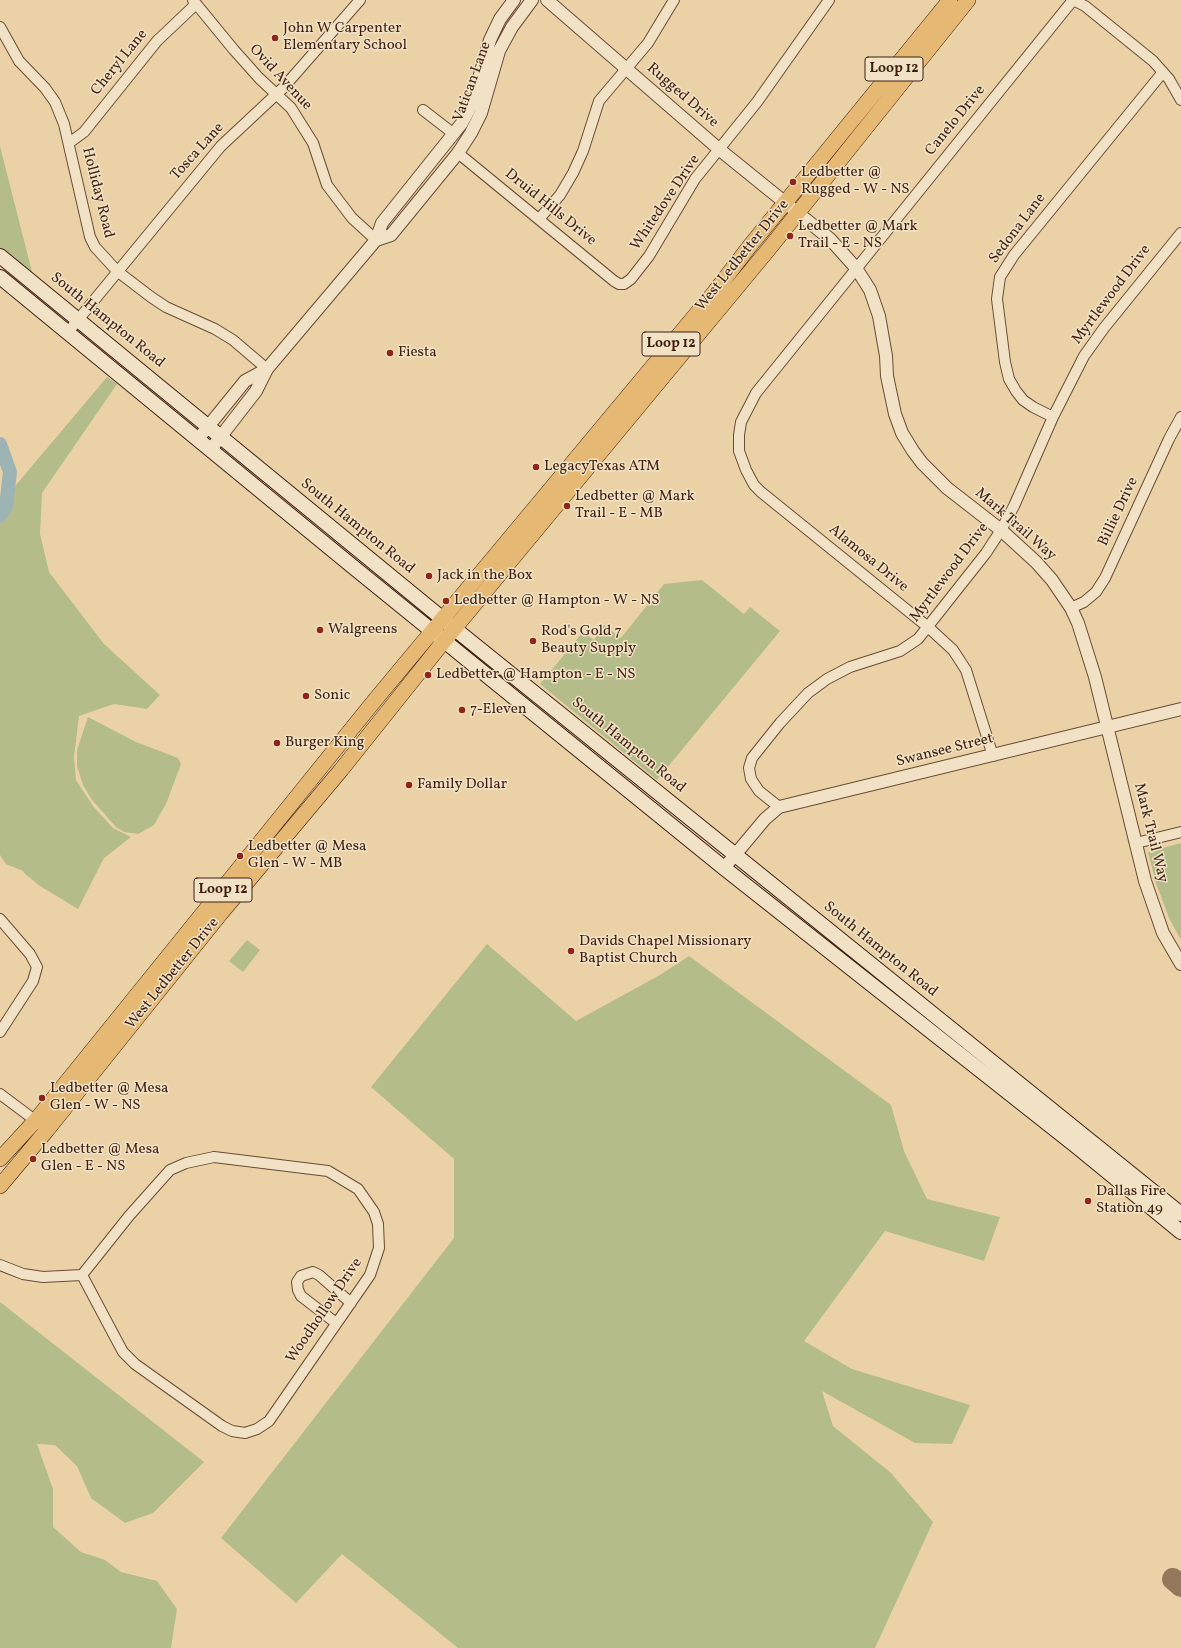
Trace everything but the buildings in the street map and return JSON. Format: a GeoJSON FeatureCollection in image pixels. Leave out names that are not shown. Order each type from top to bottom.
{"type":"FeatureCollection","features":[{"type":"Feature","properties":{"kind":"main road","name":"West Ledbetter Drive"},"geometry":{"type":"LineString","coordinates":[[0,1186],[47,1130],[231,901],[341,770],[444,641],[798,213],[944,19],[950,0]]}},
{"type":"Feature","properties":{"kind":"main road","name":"West Ledbetter Drive"},"geometry":{"type":"LineString","coordinates":[[0,1159],[36,1120],[198,921],[326,759],[713,294],[785,203],[944,19],[968,0]]}},
{"type":"Feature","properties":{"kind":"main road","name":"South Hampton Road"},"geometry":{"type":"LineString","coordinates":[[0,256],[454,629],[825,928],[1080,1141],[1181,1232]]}},
{"type":"Feature","properties":{"kind":"main road","name":"South Hampton Road"},"geometry":{"type":"LineString","coordinates":[[0,277],[444,641],[814,940],[1080,1141],[1181,1214]]}},
{"type":"Feature","properties":{"kind":"main road"},"geometry":{"type":"LineString","coordinates":[[259,490],[270,477]]}},
{"type":"Feature","properties":{"kind":"main road"},"geometry":{"type":"LineString","coordinates":[[527,516],[538,529]]}},
{"type":"Feature","properties":{"kind":"main road"},"geometry":{"type":"LineString","coordinates":[[326,759],[341,770]]}},
{"type":"Feature","properties":{"kind":"main road"},"geometry":{"type":"LineString","coordinates":[[630,790],[642,780]]}},
{"type":"Feature","properties":{"kind":"main road"},"geometry":{"type":"LineString","coordinates":[[231,901],[229,895],[234,881],[255,850]]}},
{"type":"Feature","properties":{"kind":"main road"},"geometry":{"type":"LineString","coordinates":[[182,962],[202,928],[198,921]]}},
{"type":"Feature","properties":{"kind":"main road"},"geometry":{"type":"LineString","coordinates":[[814,940],[825,928]]}},
{"type":"Feature","properties":{"kind":"street","name":"Tosca Lane"},"geometry":{"type":"LineString","coordinates":[[68,332],[221,146],[276,94],[316,53],[360,0]]}},
{"type":"Feature","properties":{"kind":"street","name":"Vatican Lane"},"geometry":{"type":"LineString","coordinates":[[211,449],[256,391],[267,369],[376,240],[382,223],[462,123],[471,106],[490,40],[500,19],[514,0]]}},
{"type":"Feature","properties":{"kind":"street","name":"Vatican Lane"},"geometry":{"type":"LineString","coordinates":[[376,240],[391,235],[458,153],[471,133],[481,113],[499,51],[512,27],[532,0]]}},
{"type":"Feature","properties":{"kind":"street","name":"Rugged Drive"},"geometry":{"type":"LineString","coordinates":[[546,0],[720,150],[798,213]]}},
{"type":"Feature","properties":{"kind":"street"},"geometry":{"type":"LineString","coordinates":[[540,219],[560,195],[573,173],[583,151],[599,101],[648,43],[674,0]]}},
{"type":"Feature","properties":{"kind":"street","name":"Whitedove Drive"},"geometry":{"type":"LineString","coordinates":[[624,284],[631,279],[649,256],[695,180],[757,102],[829,0]]}},
{"type":"Feature","properties":{"kind":"street"},"geometry":{"type":"LineString","coordinates":[[1073,0],[1096,15],[1153,61],[1163,72],[1181,100]]}},
{"type":"Feature","properties":{"kind":"street","name":"Canelo Drive"},"geometry":{"type":"LineString","coordinates":[[739,435],[741,422],[756,393],[1073,0]]}},
{"type":"Feature","properties":{"kind":"street","name":"Ovid Avenue"},"geometry":{"type":"LineString","coordinates":[[194,2],[234,50],[291,108],[306,129],[313,143],[327,185],[352,218],[376,240]]}},
{"type":"Feature","properties":{"kind":"street","name":"Cheryl Lane"},"geometry":{"type":"LineString","coordinates":[[69,143],[84,132],[157,41],[194,2]]}},
{"type":"Feature","properties":{"kind":"street","name":"Holliday Road"},"geometry":{"type":"LineString","coordinates":[[0,27],[19,61],[45,88],[55,102],[69,143],[90,237],[103,258],[117,271],[166,307],[215,329],[233,340],[267,369]]}},
{"type":"Feature","properties":{"kind":"street","name":"Sedona Lane"},"geometry":{"type":"LineString","coordinates":[[1053,417],[1023,400],[1009,379],[1005,362],[997,299],[1000,278],[1019,249],[1163,72]]}},
{"type":"Feature","properties":{"kind":"street"},"geometry":{"type":"LineString","coordinates":[[423,110],[454,134],[458,153]]}},
{"type":"Feature","properties":{"kind":"street","name":"Druid Hills Drive"},"geometry":{"type":"LineString","coordinates":[[458,153],[614,281],[619,284],[624,284]]}},
{"type":"Feature","properties":{"kind":"street","name":"Mark Trail Way"},"geometry":{"type":"LineString","coordinates":[[798,213],[830,239],[856,268],[870,290],[879,316],[890,395],[902,433],[913,451],[947,488],[1001,530],[1036,562],[1052,580],[1071,608],[1088,651],[1145,881],[1163,933],[1181,964]]}},
{"type":"Feature","properties":{"kind":"street","name":"Myrtlewood Drive"},"geometry":{"type":"LineString","coordinates":[[779,807],[759,791],[751,779],[749,768],[752,758],[760,746],[808,693],[850,667],[909,646],[918,639],[928,627],[986,553],[1001,530],[1014,506],[1053,417],[1084,356],[1104,328],[1181,233]]}},
{"type":"Feature","properties":{"kind":"street","name":"Vatican Lane"},"geometry":{"type":"LineString","coordinates":[[198,439],[245,381],[267,369]]}},
{"type":"Feature","properties":{"kind":"street","name":"Billie Drive"},"geometry":{"type":"LineString","coordinates":[[1071,608],[1084,602],[1096,592],[1106,578],[1169,439],[1181,417]]}},
{"type":"Feature","properties":{"kind":"street","name":"Alamosa Drive"},"geometry":{"type":"LineString","coordinates":[[739,435],[739,451],[746,470],[754,485],[928,627],[953,650],[966,670],[993,756]]}},
{"type":"Feature","properties":{"kind":"street","name":"Swansee Street"},"geometry":{"type":"LineString","coordinates":[[724,868],[765,819],[779,807],[1181,709]]}},
{"type":"Feature","properties":{"kind":"street"},"geometry":{"type":"LineString","coordinates":[[1136,843],[1181,832]]}},
{"type":"Feature","properties":{"kind":"street"},"geometry":{"type":"LineString","coordinates":[[0,919],[30,954],[36,968],[33,981],[0,1032]]}},
{"type":"Feature","properties":{"kind":"street"},"geometry":{"type":"LineString","coordinates":[[0,1094],[36,1120],[47,1130]]}},
{"type":"Feature","properties":{"kind":"street","name":"Woodhollow Drive"},"geometry":{"type":"LineString","coordinates":[[214,1157],[328,1171],[351,1183],[360,1192],[374,1212],[378,1224],[379,1248],[370,1275],[269,1421],[257,1429],[245,1433],[232,1431],[222,1426],[134,1364],[116,1340],[82,1275],[129,1216],[170,1170],[186,1163],[214,1157]]}},
{"type":"Feature","properties":{"kind":"street"},"geometry":{"type":"LineString","coordinates":[[0,1266],[24,1274],[43,1277],[82,1275]]}},
{"type":"Feature","properties":{"kind":"street"},"geometry":{"type":"LineString","coordinates":[[336,1323],[301,1296],[298,1290],[297,1282],[301,1276],[312,1272],[319,1275],[351,1303]]}},
{"type":"Feature","properties":{"kind":"green space"},"geometry":{"type":"Polygon","coordinates":[[[0,146],[33,276],[0,248],[0,146]]]}},
{"type":"Feature","properties":{"kind":"green space"},"geometry":{"type":"Polygon","coordinates":[[[107,377],[117,384],[42,493],[40,534],[49,572],[104,644],[160,695],[147,709],[114,704],[79,716],[74,757],[76,780],[93,806],[113,828],[131,837],[104,858],[78,909],[40,886],[23,871],[6,864],[0,855],[0,519],[2,516],[0,504],[107,377]]]}},
{"type":"Feature","properties":{"kind":"green space"},"geometry":{"type":"Polygon","coordinates":[[[702,580],[744,614],[750,607],[780,631],[657,780],[540,684],[583,632],[594,640],[604,625],[621,638],[664,584],[702,580]]]}},
{"type":"Feature","properties":{"kind":"green space"},"geometry":{"type":"Polygon","coordinates":[[[88,717],[136,742],[178,758],[181,764],[166,804],[154,825],[138,834],[124,832],[116,827],[92,800],[83,785],[77,766],[77,750],[88,717]]]}},
{"type":"Feature","properties":{"kind":"green space"},"geometry":{"type":"Polygon","coordinates":[[[1181,843],[1181,940],[1169,918],[1156,883],[1148,852],[1181,843]]]}},
{"type":"Feature","properties":{"kind":"green space"},"geometry":{"type":"Polygon","coordinates":[[[247,940],[260,950],[243,972],[229,961],[247,940]]]}},
{"type":"Feature","properties":{"kind":"green space"},"geometry":{"type":"Polygon","coordinates":[[[487,944],[576,1021],[660,975],[689,956],[891,1105],[904,1151],[927,1199],[1000,1217],[984,1261],[885,1231],[804,1341],[852,1369],[970,1405],[952,1444],[915,1443],[822,1391],[833,1426],[891,1473],[933,1522],[875,1648],[458,1648],[342,1554],[296,1603],[221,1538],[454,1238],[454,1159],[371,1087],[487,944]]]}},
{"type":"Feature","properties":{"kind":"green space"},"geometry":{"type":"Polygon","coordinates":[[[0,1302],[204,1462],[153,1513],[125,1523],[91,1498],[77,1466],[55,1445],[37,1444],[53,1489],[53,1527],[81,1552],[105,1560],[121,1572],[157,1581],[177,1609],[171,1648],[0,1648],[0,1302]]]}},
{"type":"Feature","properties":{"kind":"waterway"},"geometry":{"type":"LineString","coordinates":[[0,444],[10,472],[6,506],[0,516]]}},
{"type":"Feature","properties":{"kind":"taxiway"},"geometry":{"type":"LineString","coordinates":[[1173,1579],[1181,1586]]}},
{"type":"Feature","properties":{"kind":"place","name":"John W Carpenter Elementary School"},"geometry":{"type":"Point","coordinates":[275,38]}},
{"type":"Feature","properties":{"kind":"place","name":"Ledbetter @ Rugged - W - NS"},"geometry":{"type":"Point","coordinates":[793,182]}},
{"type":"Feature","properties":{"kind":"place","name":"Ledbetter @ Mark Trail - E - NS"},"geometry":{"type":"Point","coordinates":[790,236]}},
{"type":"Feature","properties":{"kind":"place","name":"Fiesta"},"geometry":{"type":"Point","coordinates":[390,353]}},
{"type":"Feature","properties":{"kind":"place","name":"LegacyTexas ATM"},"geometry":{"type":"Point","coordinates":[536,467]}},
{"type":"Feature","properties":{"kind":"place","name":"Ledbetter @ Mark Trail - E - MB"},"geometry":{"type":"Point","coordinates":[567,506]}},
{"type":"Feature","properties":{"kind":"place","name":"Jack in the Box"},"geometry":{"type":"Point","coordinates":[429,576]}},
{"type":"Feature","properties":{"kind":"place","name":"Ledbetter @ Hampton - W - NS"},"geometry":{"type":"Point","coordinates":[446,601]}},
{"type":"Feature","properties":{"kind":"place","name":"Walgreens"},"geometry":{"type":"Point","coordinates":[320,630]}},
{"type":"Feature","properties":{"kind":"place","name":"Rod's Gold 7 Beauty Supply"},"geometry":{"type":"Point","coordinates":[533,641]}},
{"type":"Feature","properties":{"kind":"place","name":"Ledbetter @ Hampton - E - NS"},"geometry":{"type":"Point","coordinates":[428,675]}},
{"type":"Feature","properties":{"kind":"place","name":"Sonic"},"geometry":{"type":"Point","coordinates":[306,696]}},
{"type":"Feature","properties":{"kind":"place","name":"7-Eleven"},"geometry":{"type":"Point","coordinates":[462,710]}},
{"type":"Feature","properties":{"kind":"place","name":"Burger King"},"geometry":{"type":"Point","coordinates":[277,743]}},
{"type":"Feature","properties":{"kind":"place","name":"Family Dollar"},"geometry":{"type":"Point","coordinates":[409,785]}},
{"type":"Feature","properties":{"kind":"place","name":"Ledbetter @ Mesa Glen - W - MB"},"geometry":{"type":"Point","coordinates":[240,856]}},
{"type":"Feature","properties":{"kind":"place","name":"Davids Chapel Missionary Baptist Church"},"geometry":{"type":"Point","coordinates":[571,951]}},
{"type":"Feature","properties":{"kind":"place","name":"Ledbetter @ Mesa Glen - W - NS"},"geometry":{"type":"Point","coordinates":[42,1098]}},
{"type":"Feature","properties":{"kind":"place","name":"Ledbetter @ Mesa Glen - E - NS"},"geometry":{"type":"Point","coordinates":[33,1159]}},
{"type":"Feature","properties":{"kind":"place","name":"Dallas Fire Station 49"},"geometry":{"type":"Point","coordinates":[1088,1201]}}]}
